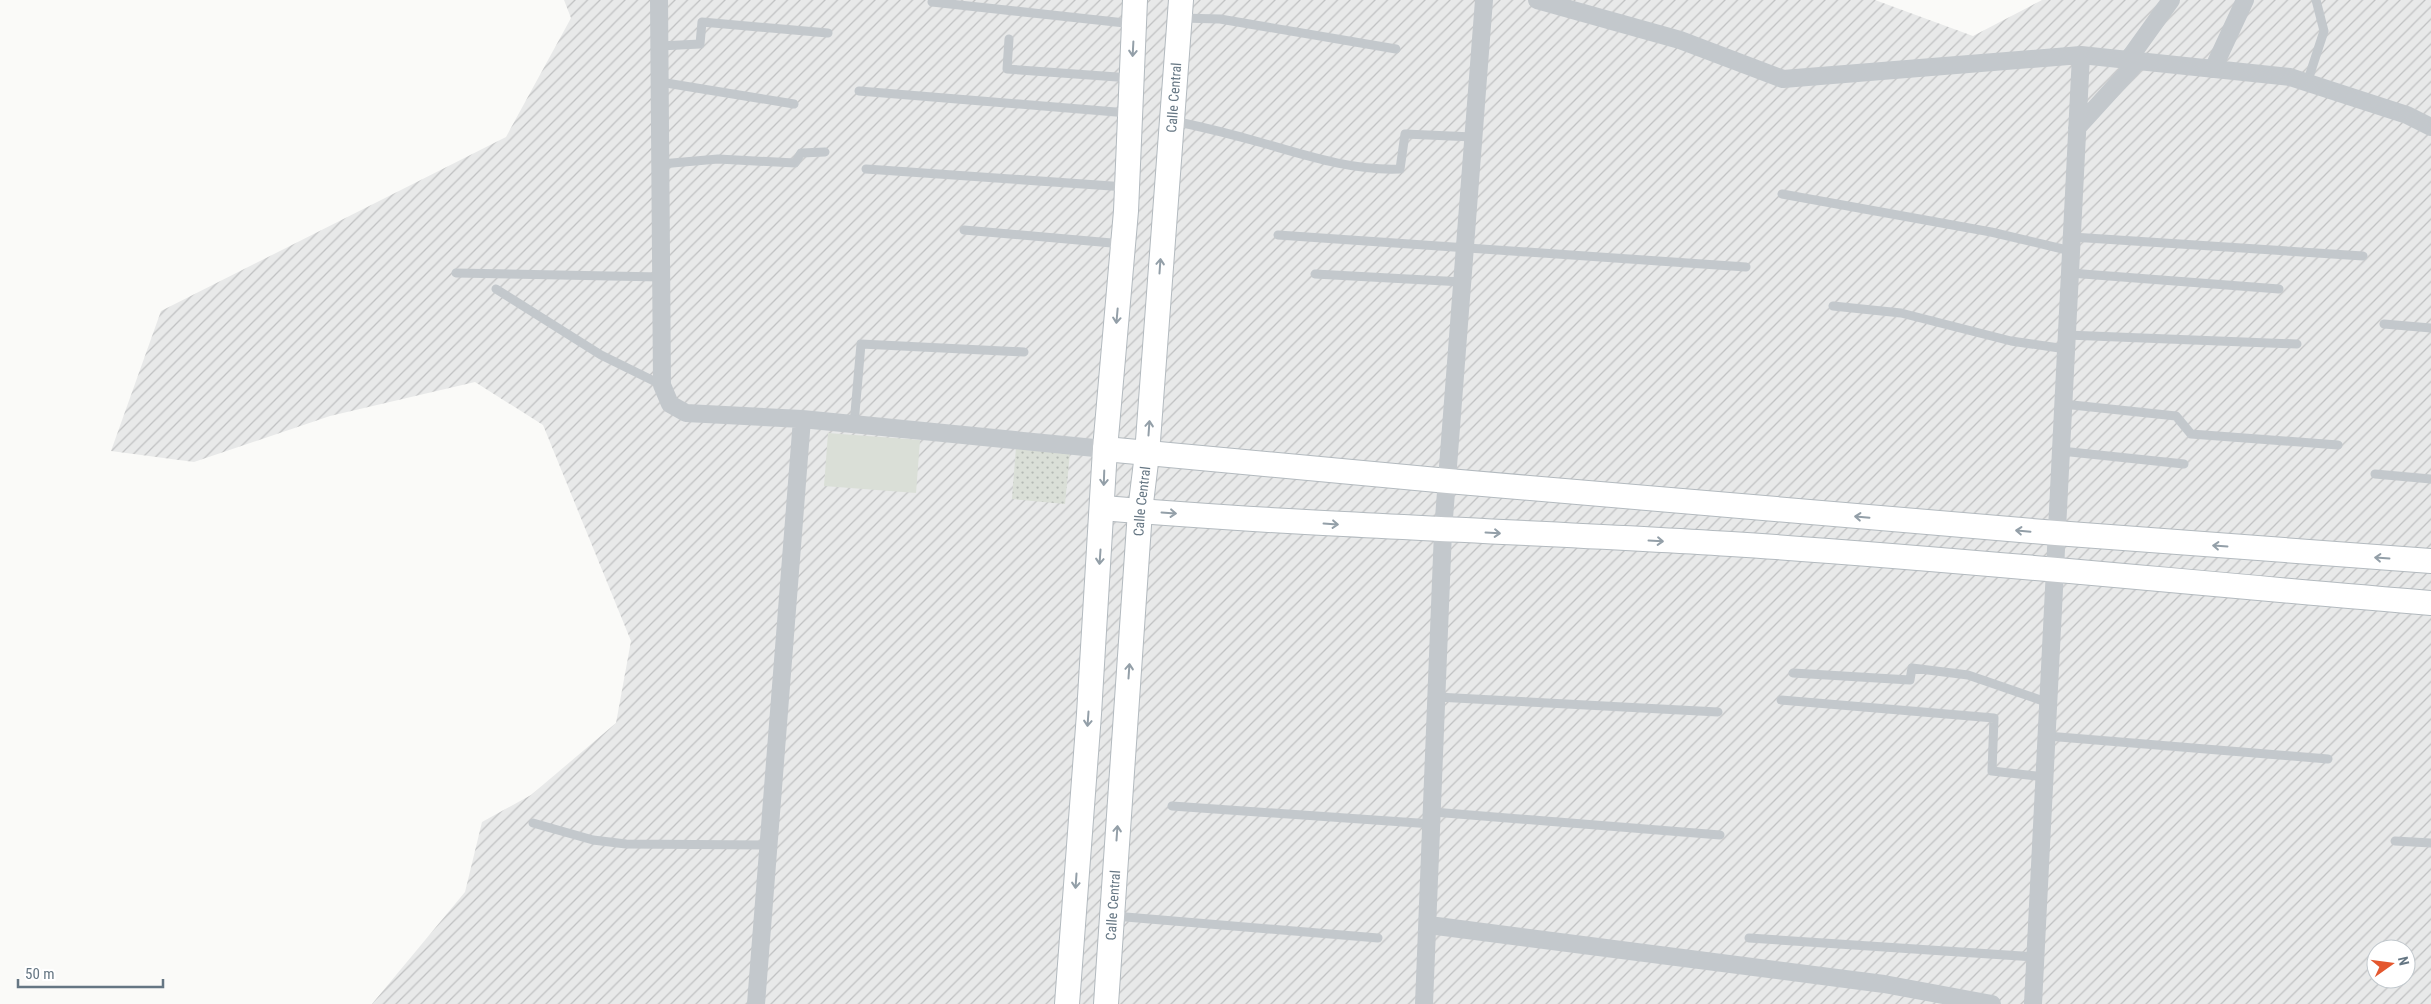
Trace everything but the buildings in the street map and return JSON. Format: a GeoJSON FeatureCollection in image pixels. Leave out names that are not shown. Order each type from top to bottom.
{"type":"FeatureCollection","features":[{"type":"Feature","properties":{"kind":"street"},"geometry":{"type":"LineString","coordinates":[[659,0],[662,385],[670,404],[686,414],[802,419],[1448,482],[2056,533],[2431,561]]}},
{"type":"Feature","properties":{"kind":"street"},"geometry":{"type":"LineString","coordinates":[[1067,1004],[1103,508],[1105,449],[1126,211],[1135,0]]}},
{"type":"Feature","properties":{"kind":"street"},"geometry":{"type":"LineString","coordinates":[[1424,1004],[1429,925],[1443,531],[1484,0]]}},
{"type":"Feature","properties":{"kind":"street"},"geometry":{"type":"LineString","coordinates":[[1537,0],[1680,40],[1783,79],[2081,54],[2290,77],[2407,114],[2431,127]]}},
{"type":"Feature","properties":{"kind":"street"},"geometry":{"type":"LineString","coordinates":[[2077,128],[2133,60],[2171,0]]}},
{"type":"Feature","properties":{"kind":"street"},"geometry":{"type":"LineString","coordinates":[[2213,70],[2245,0]]}},
{"type":"Feature","properties":{"kind":"street","name":"Calle Central"},"geometry":{"type":"LineString","coordinates":[[1106,1004],[1140,511],[1147,454],[1180,9]]}},
{"type":"Feature","properties":{"kind":"street"},"geometry":{"type":"LineString","coordinates":[[2033,1004],[2081,54]]}},
{"type":"Feature","properties":{"kind":"street"},"geometry":{"type":"LineString","coordinates":[[1126,211],[1164,214]]}},
{"type":"Feature","properties":{"kind":"street"},"geometry":{"type":"LineString","coordinates":[[756,1004],[802,419]]}},
{"type":"Feature","properties":{"kind":"street"},"geometry":{"type":"LineString","coordinates":[[1103,508],[1443,531],[1730,544],[2056,569],[2431,604]]}},
{"type":"Feature","properties":{"kind":"street"},"geometry":{"type":"LineString","coordinates":[[1429,925],[1884,984],[1992,1004]]}},
{"type":"Feature","properties":{"kind":"lane"},"geometry":{"type":"LineString","coordinates":[[2307,83],[2324,31],[2316,0]]}},
{"type":"Feature","properties":{"kind":"lane"},"geometry":{"type":"LineString","coordinates":[[932,2],[1134,24]]}},
{"type":"Feature","properties":{"kind":"lane"},"geometry":{"type":"LineString","coordinates":[[1180,9],[1220,19],[1396,49]]}},
{"type":"Feature","properties":{"kind":"lane"},"geometry":{"type":"LineString","coordinates":[[660,46],[700,44],[702,22],[828,33]]}},
{"type":"Feature","properties":{"kind":"lane"},"geometry":{"type":"LineString","coordinates":[[1009,39],[1006,69],[1132,78]]}},
{"type":"Feature","properties":{"kind":"lane"},"geometry":{"type":"LineString","coordinates":[[660,82],[794,104]]}},
{"type":"Feature","properties":{"kind":"lane"},"geometry":{"type":"LineString","coordinates":[[859,91],[1130,113]]}},
{"type":"Feature","properties":{"kind":"lane"},"geometry":{"type":"LineString","coordinates":[[1171,120],[1242,137],[1336,164],[1384,170],[1400,169],[1405,134],[1473,137]]}},
{"type":"Feature","properties":{"kind":"lane"},"geometry":{"type":"LineString","coordinates":[[660,164],[718,159],[795,163],[801,153],[824,152]]}},
{"type":"Feature","properties":{"kind":"lane"},"geometry":{"type":"LineString","coordinates":[[866,169],[1127,187]]}},
{"type":"Feature","properties":{"kind":"lane"},"geometry":{"type":"LineString","coordinates":[[1782,194],[1990,232],[2071,244],[2363,256]]}},
{"type":"Feature","properties":{"kind":"lane"},"geometry":{"type":"LineString","coordinates":[[964,230],[1123,244]]}},
{"type":"Feature","properties":{"kind":"lane"},"geometry":{"type":"LineString","coordinates":[[1278,235],[1746,267]]}},
{"type":"Feature","properties":{"kind":"lane"},"geometry":{"type":"LineString","coordinates":[[456,273],[661,277]]}},
{"type":"Feature","properties":{"kind":"lane"},"geometry":{"type":"LineString","coordinates":[[2070,273],[2279,289]]}},
{"type":"Feature","properties":{"kind":"lane"},"geometry":{"type":"LineString","coordinates":[[1315,274],[1463,282]]}},
{"type":"Feature","properties":{"kind":"lane"},"geometry":{"type":"LineString","coordinates":[[496,290],[601,356],[631,368],[662,385]]}},
{"type":"Feature","properties":{"kind":"lane"},"geometry":{"type":"LineString","coordinates":[[1833,306],[1901,312],[2011,341],[2297,344]]}},
{"type":"Feature","properties":{"kind":"lane"},"geometry":{"type":"LineString","coordinates":[[2384,324],[2431,328]]}},
{"type":"Feature","properties":{"kind":"lane"},"geometry":{"type":"LineString","coordinates":[[854,424],[862,344],[1024,352]]}},
{"type":"Feature","properties":{"kind":"lane"},"geometry":{"type":"LineString","coordinates":[[2063,404],[2176,416],[2191,434],[2338,445]]}},
{"type":"Feature","properties":{"kind":"lane"},"geometry":{"type":"LineString","coordinates":[[2061,450],[2184,464]]}},
{"type":"Feature","properties":{"kind":"lane"},"geometry":{"type":"LineString","coordinates":[[2375,474],[2431,479]]}},
{"type":"Feature","properties":{"kind":"lane"},"geometry":{"type":"LineString","coordinates":[[1793,673],[1910,680],[1912,668],[1968,675],[2049,703]]}},
{"type":"Feature","properties":{"kind":"lane"},"geometry":{"type":"LineString","coordinates":[[1437,697],[1718,712]]}},
{"type":"Feature","properties":{"kind":"lane"},"geometry":{"type":"LineString","coordinates":[[1781,700],[1994,718],[1992,771],[2045,777]]}},
{"type":"Feature","properties":{"kind":"lane"},"geometry":{"type":"LineString","coordinates":[[2047,736],[2328,759]]}},
{"type":"Feature","properties":{"kind":"lane"},"geometry":{"type":"LineString","coordinates":[[1172,806],[1433,818],[1720,835]]}},
{"type":"Feature","properties":{"kind":"lane"},"geometry":{"type":"LineString","coordinates":[[533,823],[593,840],[626,844],[769,845]]}},
{"type":"Feature","properties":{"kind":"lane"},"geometry":{"type":"LineString","coordinates":[[2395,841],[2431,843]]}},
{"type":"Feature","properties":{"kind":"lane"},"geometry":{"type":"LineString","coordinates":[[1112,916],[1378,938]]}},
{"type":"Feature","properties":{"kind":"lane"},"geometry":{"type":"LineString","coordinates":[[1749,938],[2036,957]]}},
{"type":"Feature","properties":{"kind":"shaded area"},"geometry":{"type":"Polygon","coordinates":[[[564,0],[1875,0],[1973,36],[2042,0],[2431,0],[2431,1004],[372,1004],[465,892],[482,822],[531,795],[616,723],[631,641],[543,425],[475,382],[330,416],[194,462],[111,451],[161,311],[506,137],[571,18],[564,0]]]}},
{"type":"Feature","properties":{"kind":"shaded area"},"geometry":{"type":"Polygon","coordinates":[[[828,433],[920,440],[916,493],[824,486],[828,433]]]}},
{"type":"Feature","properties":{"kind":"shaded area"},"geometry":{"type":"Polygon","coordinates":[[[1016,447],[1070,452],[1065,504],[1012,499],[1016,447]]]}}]}
